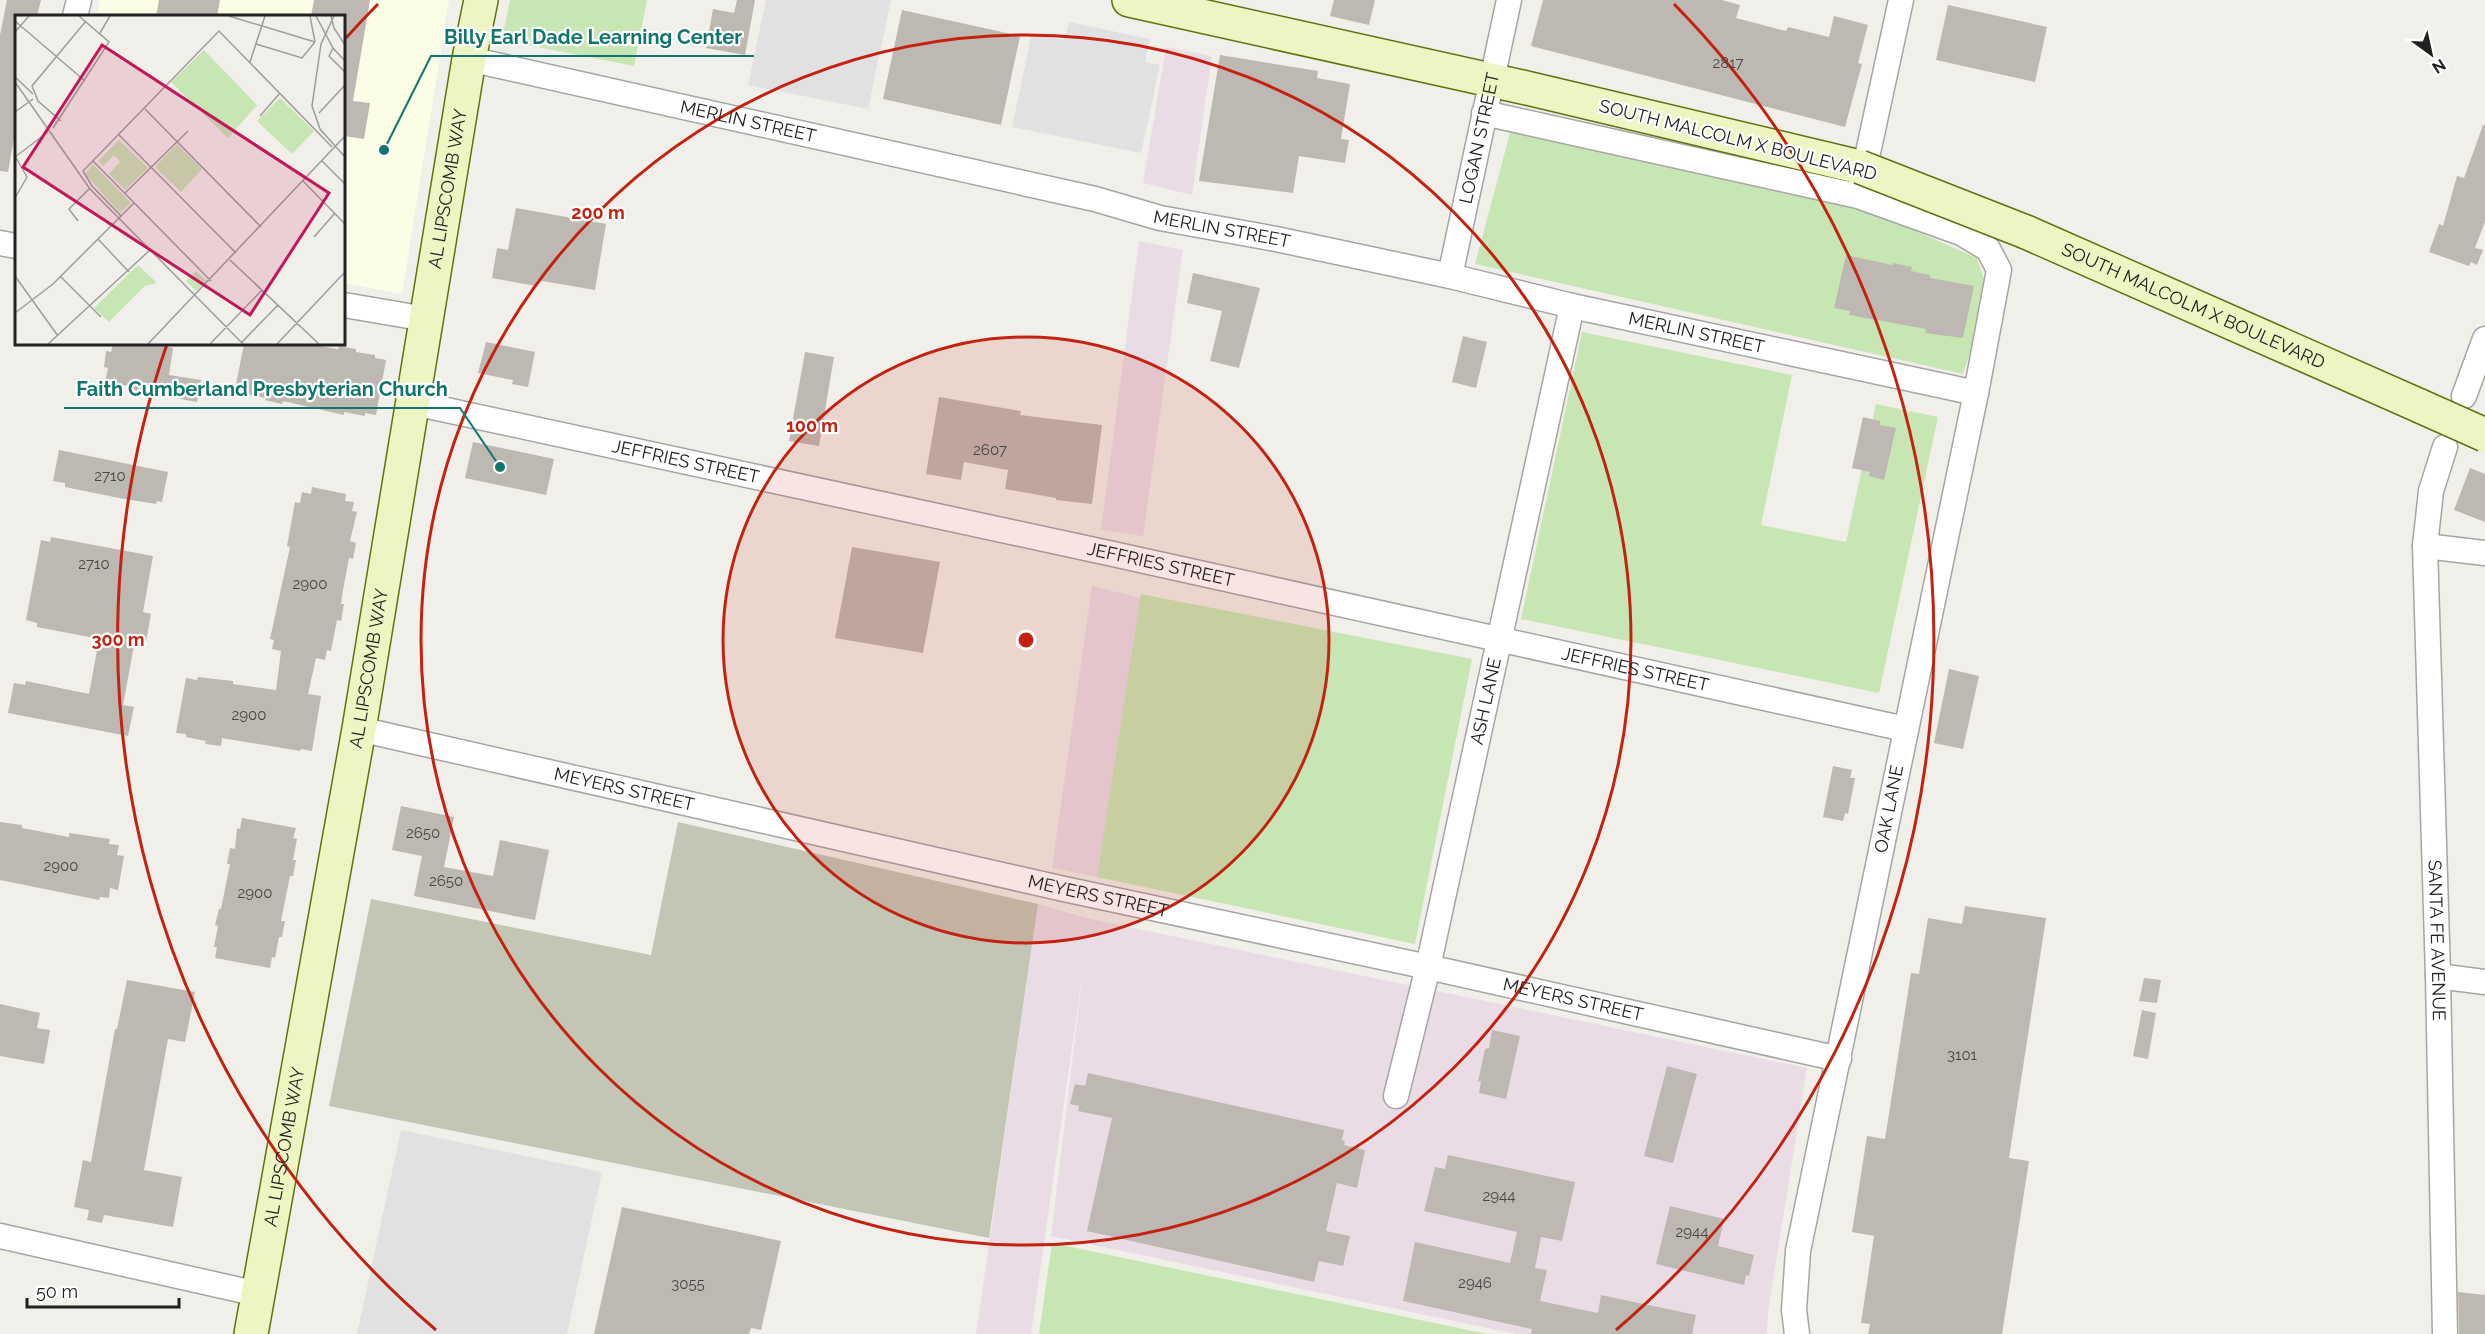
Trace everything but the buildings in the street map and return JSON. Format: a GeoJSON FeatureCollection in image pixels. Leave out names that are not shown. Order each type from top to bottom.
{"type":"FeatureCollection","features":[{"type":"Feature","properties":{"kind":"street"},"geometry":{"type":"LineString","coordinates":[[75,15],[78,0]]}},
{"type":"Feature","properties":{"kind":"street","name":"AL LIPSCOMB WAY"},"geometry":{"type":"LineString","coordinates":[[251,1334],[359,729],[469,59],[481,0]]}},
{"type":"Feature","properties":{"kind":"street","name":"SOUTH MALCOLM X BOULEVARD"},"geometry":{"type":"LineString","coordinates":[[1129,0],[1779,146],[1870,171],[1994,218],[2485,435]]}},
{"type":"Feature","properties":{"kind":"street","name":"LOGAN STREET"},"geometry":{"type":"LineString","coordinates":[[1450,276],[1509,0]]}},
{"type":"Feature","properties":{"kind":"street"},"geometry":{"type":"LineString","coordinates":[[1484,113],[1858,196],[1901,0]]}},
{"type":"Feature","properties":{"kind":"street","name":"MERLIN STREET"},"geometry":{"type":"LineString","coordinates":[[469,59],[1095,199],[1160,218],[1276,239],[1450,276],[1572,306],[1976,393]]}},
{"type":"Feature","properties":{"kind":"street","name":"OAK LANE"},"geometry":{"type":"LineString","coordinates":[[1797,1334],[1794,1310],[1798,1251],[1976,393],[1999,270],[1988,249],[1961,233],[1858,196]]}},
{"type":"Feature","properties":{"kind":"street"},"geometry":{"type":"LineString","coordinates":[[0,243],[15,246]]}},
{"type":"Feature","properties":{"kind":"street"},"geometry":{"type":"LineString","coordinates":[[345,305],[426,319]]}},
{"type":"Feature","properties":{"kind":"street","name":"ASH LANE"},"geometry":{"type":"LineString","coordinates":[[1396,1096],[1428,967],[1501,640],[1572,306]]}},
{"type":"Feature","properties":{"kind":"street"},"geometry":{"type":"LineString","coordinates":[[2464,396],[2485,339]]}},
{"type":"Feature","properties":{"kind":"street","name":"JEFFRIES STREET"},"geometry":{"type":"LineString","coordinates":[[414,403],[1905,729]]}},
{"type":"Feature","properties":{"kind":"street","name":"SANTA FE AVENUE"},"geometry":{"type":"LineString","coordinates":[[2445,447],[2427,514],[2425,546],[2438,976],[2445,1334]]}},
{"type":"Feature","properties":{"kind":"street"},"geometry":{"type":"LineString","coordinates":[[2425,546],[2485,553]]}},
{"type":"Feature","properties":{"kind":"street","name":"MEYERS STREET"},"geometry":{"type":"LineString","coordinates":[[359,729],[1053,887],[1428,967],[1839,1059]]}},
{"type":"Feature","properties":{"kind":"street"},"geometry":{"type":"LineString","coordinates":[[2438,976],[2485,982]]}},
{"type":"Feature","properties":{"kind":"street"},"geometry":{"type":"LineString","coordinates":[[0,1236],[258,1294]]}},
{"type":"Feature","properties":{"kind":"shaded area"},"geometry":{"type":"Polygon","coordinates":[[[100,0],[449,0],[402,294],[345,283],[345,15],[97,15],[100,0]]]}},
{"type":"Feature","properties":{"kind":"shaded area"},"geometry":{"type":"Polygon","coordinates":[[[766,0],[891,0],[868,109],[748,85],[766,0]]]}},
{"type":"Feature","properties":{"kind":"shaded area"},"geometry":{"type":"Polygon","coordinates":[[[1069,22],[1150,39],[1145,62],[1160,65],[1141,153],[1012,127],[1032,33],[1064,40],[1069,22]]]}},
{"type":"Feature","properties":{"kind":"shaded area"},"geometry":{"type":"Polygon","coordinates":[[[1166,47],[1212,56],[1192,195],[1143,183],[1166,47]]]}},
{"type":"Feature","properties":{"kind":"shaded area"},"geometry":{"type":"Polygon","coordinates":[[[1139,241],[1183,250],[1143,536],[1101,530],[1139,241]]]}},
{"type":"Feature","properties":{"kind":"shaded area"},"geometry":{"type":"Polygon","coordinates":[[[1092,586],[1141,598],[1097,877],[1052,868],[1092,586]]]}},
{"type":"Feature","properties":{"kind":"shaded area"},"geometry":{"type":"Polygon","coordinates":[[[678,822],[1038,904],[989,1238],[329,1106],[371,899],[651,955],[678,822]]]}},
{"type":"Feature","properties":{"kind":"shaded area"},"geometry":{"type":"Polygon","coordinates":[[[1038,904],[1090,919],[1807,1068],[1768,1312],[1767,1334],[1516,1334],[1051,1236],[1084,964],[1031,1334],[976,1334],[1038,904]]]}},
{"type":"Feature","properties":{"kind":"shaded area"},"geometry":{"type":"Polygon","coordinates":[[[401,1130],[602,1172],[567,1334],[357,1334],[401,1130]]]}},
{"type":"Feature","properties":{"kind":"green space"},"geometry":{"type":"Polygon","coordinates":[[[510,0],[647,0],[634,66],[502,40],[510,0]]]}},
{"type":"Feature","properties":{"kind":"green space"},"geometry":{"type":"Polygon","coordinates":[[[1510,133],[1830,193],[1977,258],[1987,288],[1978,330],[1963,374],[1475,264],[1510,133]]]}},
{"type":"Feature","properties":{"kind":"green space"},"geometry":{"type":"Polygon","coordinates":[[[1582,332],[1792,375],[1761,525],[1846,542],[1876,404],[1938,417],[1879,693],[1521,619],[1582,332]]]}},
{"type":"Feature","properties":{"kind":"green space"},"geometry":{"type":"Polygon","coordinates":[[[1141,594],[1472,659],[1415,944],[1097,877],[1141,594]]]}},
{"type":"Feature","properties":{"kind":"green space"},"geometry":{"type":"Polygon","coordinates":[[[1052,1243],[1487,1334],[1039,1334],[1052,1243]]]}},
{"type":"Feature","properties":{"kind":"place","name":"Billy Earl Dade Learning Center"},"geometry":{"type":"Point","coordinates":[384,150]}},
{"type":"Feature","properties":{"kind":"place","name":"Faith Cumberland Presbyterian Church"},"geometry":{"type":"Point","coordinates":[500,467]}}]}
